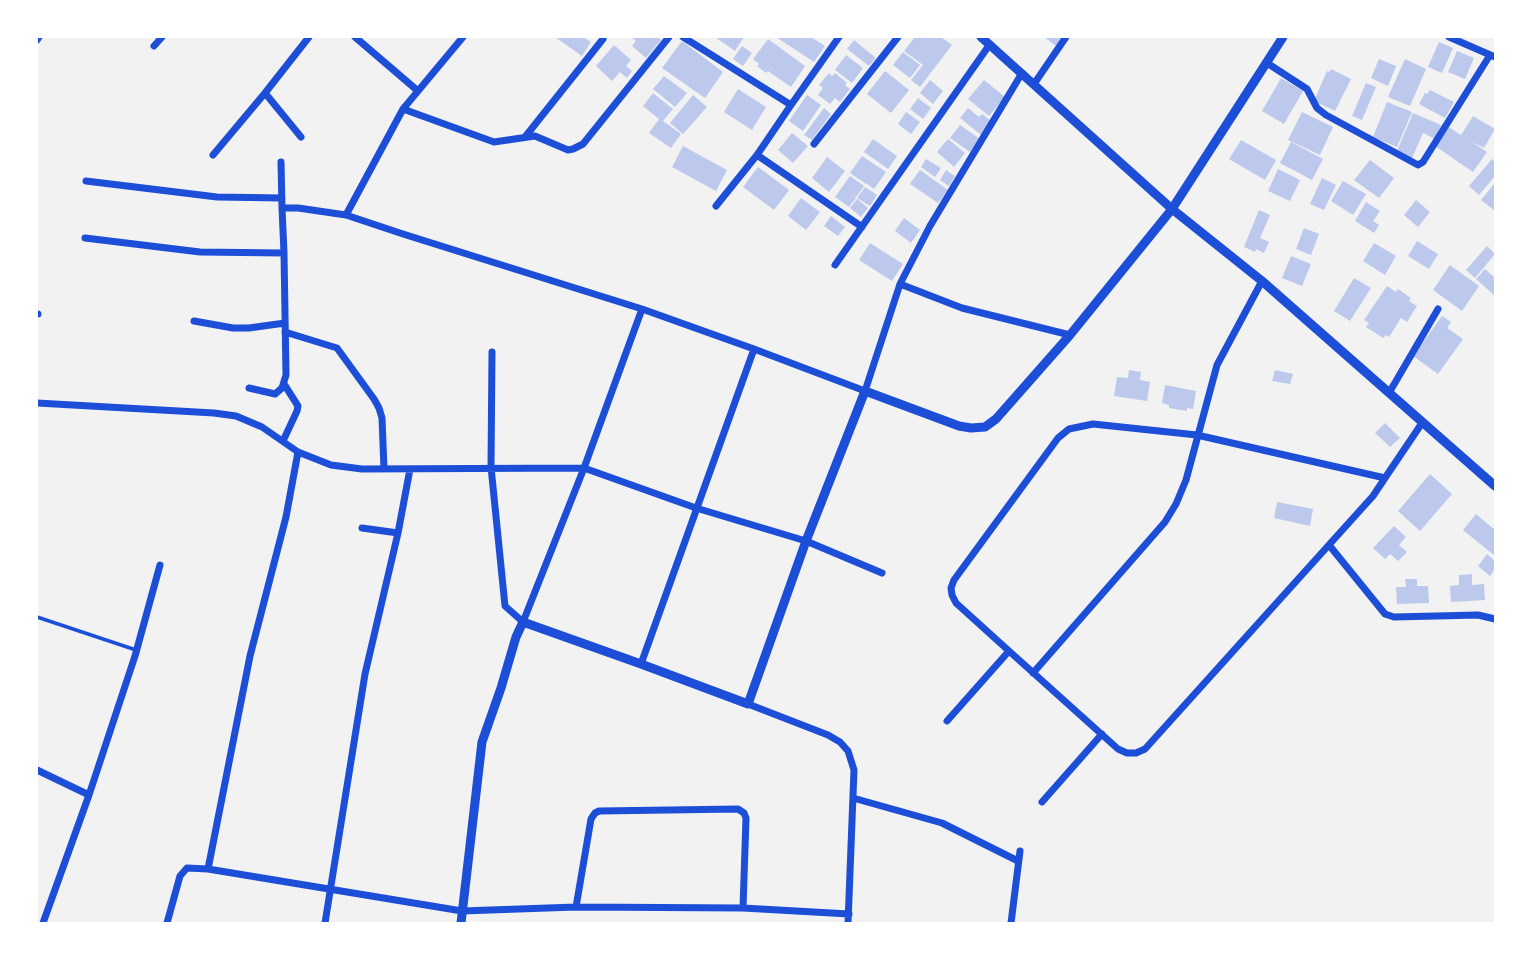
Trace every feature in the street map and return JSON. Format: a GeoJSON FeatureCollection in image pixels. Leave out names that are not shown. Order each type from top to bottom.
{"type":"FeatureCollection","features":[{"type":"Feature","properties":{"kind":"street"},"geometry":{"type":"LineString","coordinates":[[155,46],[162,37]]}},
{"type":"Feature","properties":{"kind":"street"},"geometry":{"type":"LineString","coordinates":[[213,155],[309,37]]}},
{"type":"Feature","properties":{"kind":"street"},"geometry":{"type":"LineString","coordinates":[[355,37],[418,91]]}},
{"type":"Feature","properties":{"kind":"street"},"geometry":{"type":"LineString","coordinates":[[346,215],[402,109],[463,37]]}},
{"type":"Feature","properties":{"kind":"street"},"geometry":{"type":"LineString","coordinates":[[402,109],[494,142],[535,136],[568,150],[579,147],[669,37]]}},
{"type":"Feature","properties":{"kind":"street"},"geometry":{"type":"LineString","coordinates":[[683,37],[791,105]]}},
{"type":"Feature","properties":{"kind":"street"},"geometry":{"type":"LineString","coordinates":[[716,206],[757,155],[839,37]]}},
{"type":"Feature","properties":{"kind":"street"},"geometry":{"type":"LineString","coordinates":[[814,144],[898,37]]}},
{"type":"Feature","properties":{"kind":"street"},"geometry":{"type":"LineString","coordinates":[[981,37],[1172,209],[1262,281],[1494,484]]}},
{"type":"Feature","properties":{"kind":"street"},"geometry":{"type":"LineString","coordinates":[[1034,84],[1066,37]]}},
{"type":"Feature","properties":{"kind":"street"},"geometry":{"type":"LineString","coordinates":[[282,208],[346,215],[642,309],[959,426],[985,427],[996,419],[1070,335],[1172,209],[1283,37]]}},
{"type":"Feature","properties":{"kind":"street"},"geometry":{"type":"LineString","coordinates":[[1267,63],[1304,86],[1317,108],[1326,115],[1418,165],[1423,162],[1492,56],[1449,37]]}},
{"type":"Feature","properties":{"kind":"street"},"geometry":{"type":"LineString","coordinates":[[525,137],[603,39]]}},
{"type":"Feature","properties":{"kind":"street"},"geometry":{"type":"LineString","coordinates":[[835,265],[990,44]]}},
{"type":"Feature","properties":{"kind":"street"},"geometry":{"type":"LineString","coordinates":[[748,704],[806,541],[865,391],[900,284],[930,226],[1022,73]]}},
{"type":"Feature","properties":{"kind":"street"},"geometry":{"type":"LineString","coordinates":[[265,93],[301,137]]}},
{"type":"Feature","properties":{"kind":"street"},"geometry":{"type":"LineString","coordinates":[[757,155],[862,227]]}},
{"type":"Feature","properties":{"kind":"street"},"geometry":{"type":"LineString","coordinates":[[249,388],[275,394],[282,388],[286,375],[281,162]]}},
{"type":"Feature","properties":{"kind":"street"},"geometry":{"type":"LineString","coordinates":[[86,181],[217,197],[282,198]]}},
{"type":"Feature","properties":{"kind":"street"},"geometry":{"type":"LineString","coordinates":[[85,239],[200,252],[284,253]]}},
{"type":"Feature","properties":{"kind":"street"},"geometry":{"type":"LineString","coordinates":[[1033,673],[1165,522],[1176,504],[1186,480],[1217,365],[1262,281]]}},
{"type":"Feature","properties":{"kind":"street"},"geometry":{"type":"LineString","coordinates":[[900,284],[962,307],[1070,335]]}},
{"type":"Feature","properties":{"kind":"street"},"geometry":{"type":"LineString","coordinates":[[461,923],[482,742],[516,637],[584,468],[642,309]]}},
{"type":"Feature","properties":{"kind":"street"},"geometry":{"type":"LineString","coordinates":[[1389,393],[1438,309]]}},
{"type":"Feature","properties":{"kind":"street"},"geometry":{"type":"LineString","coordinates":[[194,321],[233,328],[285,327],[337,348],[374,399],[382,418],[384,469]]}},
{"type":"Feature","properties":{"kind":"street"},"geometry":{"type":"LineString","coordinates":[[641,664],[754,349]]}},
{"type":"Feature","properties":{"kind":"street"},"geometry":{"type":"LineString","coordinates":[[492,352],[491,467],[505,606],[523,622],[748,704],[840,742],[848,751],[854,770],[848,923]]}},
{"type":"Feature","properties":{"kind":"street"},"geometry":{"type":"LineString","coordinates":[[283,442],[298,406],[284,384]]}},
{"type":"Feature","properties":{"kind":"street"},"geometry":{"type":"LineString","coordinates":[[37,403],[236,416],[261,427],[298,452],[331,465],[362,470],[584,468],[696,508],[806,541],[881,573]]}},
{"type":"Feature","properties":{"kind":"street"},"geometry":{"type":"LineString","coordinates":[[1385,478],[1197,435],[1093,424],[1069,429],[1058,438],[954,580],[952,595],[956,603],[1118,749],[1136,753],[1145,749],[1373,496],[1422,423]]}},
{"type":"Feature","properties":{"kind":"street"},"geometry":{"type":"LineString","coordinates":[[208,870],[250,656],[286,517],[298,452]]}},
{"type":"Feature","properties":{"kind":"street"},"geometry":{"type":"LineString","coordinates":[[325,923],[365,674],[410,469]]}},
{"type":"Feature","properties":{"kind":"street"},"geometry":{"type":"LineString","coordinates":[[362,528],[398,533]]}},
{"type":"Feature","properties":{"kind":"street"},"geometry":{"type":"LineString","coordinates":[[1329,545],[1385,614],[1394,617],[1478,615],[1495,619]]}},
{"type":"Feature","properties":{"kind":"street"},"geometry":{"type":"LineString","coordinates":[[43,923],[89,795],[136,650],[160,565]]}},
{"type":"Feature","properties":{"kind":"street"},"geometry":{"type":"LineString","coordinates":[[947,721],[1009,651]]}},
{"type":"Feature","properties":{"kind":"street"},"geometry":{"type":"LineString","coordinates":[[1042,802],[1102,734]]}},
{"type":"Feature","properties":{"kind":"street"},"geometry":{"type":"LineString","coordinates":[[37,770],[89,795]]}},
{"type":"Feature","properties":{"kind":"street"},"geometry":{"type":"LineString","coordinates":[[853,798],[942,823],[1018,861]]}},
{"type":"Feature","properties":{"kind":"street"},"geometry":{"type":"LineString","coordinates":[[576,907],[591,818],[598,811],[738,809],[747,818],[743,908]]}},
{"type":"Feature","properties":{"kind":"street"},"geometry":{"type":"LineString","coordinates":[[1012,923],[1020,851]]}},
{"type":"Feature","properties":{"kind":"street"},"geometry":{"type":"LineString","coordinates":[[167,923],[180,876],[187,868],[462,911],[576,907],[743,908],[849,914]]}},
{"type":"Feature","properties":{"kind":"lane"},"geometry":{"type":"LineString","coordinates":[[37,617],[136,650]]}},
{"type":"Feature","properties":{"kind":"building"},"geometry":{"type":"Polygon","coordinates":[[[555,37],[583,37],[591,42],[582,56],[555,37]]]}},
{"type":"Feature","properties":{"kind":"building"},"geometry":{"type":"Polygon","coordinates":[[[631,37],[660,37],[661,40],[646,58],[632,46],[636,41],[631,37]]]}},
{"type":"Feature","properties":{"kind":"building"},"geometry":{"type":"Polygon","coordinates":[[[715,37],[744,37],[735,51],[715,37]]]}},
{"type":"Feature","properties":{"kind":"building"},"geometry":{"type":"Polygon","coordinates":[[[776,37],[811,37],[825,46],[814,62],[776,37]]]}},
{"type":"Feature","properties":{"kind":"building"},"geometry":{"type":"Polygon","coordinates":[[[915,37],[941,37],[952,45],[920,87],[911,80],[923,65],[904,51],[915,37]]]}},
{"type":"Feature","properties":{"kind":"building"},"geometry":{"type":"Polygon","coordinates":[[[1044,37],[1063,37],[1056,46],[1044,37]]]}},
{"type":"Feature","properties":{"kind":"building"},"geometry":{"type":"Polygon","coordinates":[[[768,39],[805,66],[791,87],[768,71],[766,73],[753,59],[768,39]]]}},
{"type":"Feature","properties":{"kind":"building"},"geometry":{"type":"Polygon","coordinates":[[[854,40],[876,58],[869,66],[847,49],[854,40]]]}},
{"type":"Feature","properties":{"kind":"building"},"geometry":{"type":"Polygon","coordinates":[[[682,41],[723,72],[705,98],[662,68],[682,41]]]}},
{"type":"Feature","properties":{"kind":"building"},"geometry":{"type":"Polygon","coordinates":[[[1439,42],[1453,48],[1442,73],[1428,67],[1439,42]]]}},
{"type":"Feature","properties":{"kind":"building"},"geometry":{"type":"Polygon","coordinates":[[[614,45],[631,60],[626,66],[632,71],[627,78],[620,72],[612,81],[596,66],[614,45]]]}},
{"type":"Feature","properties":{"kind":"building"},"geometry":{"type":"Polygon","coordinates":[[[742,46],[752,53],[743,66],[733,59],[742,46]]]}},
{"type":"Feature","properties":{"kind":"building"},"geometry":{"type":"Polygon","coordinates":[[[1457,51],[1474,58],[1465,79],[1448,72],[1457,51]]]}},
{"type":"Feature","properties":{"kind":"building"},"geometry":{"type":"Polygon","coordinates":[[[903,52],[920,65],[910,78],[893,65],[903,52]]]}},
{"type":"Feature","properties":{"kind":"building"},"geometry":{"type":"Polygon","coordinates":[[[846,55],[863,68],[852,83],[835,70],[846,55]]]}},
{"type":"Feature","properties":{"kind":"building"},"geometry":{"type":"Polygon","coordinates":[[[1379,59],[1396,66],[1388,86],[1371,78],[1379,59]]]}},
{"type":"Feature","properties":{"kind":"building"},"geometry":{"type":"Polygon","coordinates":[[[1405,59],[1426,69],[1410,106],[1388,97],[1405,59]]]}},
{"type":"Feature","properties":{"kind":"building"},"geometry":{"type":"Polygon","coordinates":[[[1331,69],[1351,79],[1335,111],[1314,101],[1327,71],[1331,69]]]}},
{"type":"Feature","properties":{"kind":"building"},"geometry":{"type":"Polygon","coordinates":[[[885,71],[909,90],[891,113],[867,94],[885,71]]]}},
{"type":"Feature","properties":{"kind":"building"},"geometry":{"type":"Polygon","coordinates":[[[829,73],[832,76],[835,73],[850,89],[840,102],[835,98],[830,104],[818,95],[823,88],[819,85],[829,73]]]}},
{"type":"Feature","properties":{"kind":"building"},"geometry":{"type":"Polygon","coordinates":[[[664,76],[687,93],[675,107],[653,89],[664,76]]]}},
{"type":"Feature","properties":{"kind":"building"},"geometry":{"type":"Polygon","coordinates":[[[1281,78],[1303,91],[1284,124],[1262,111],[1281,78]]]}},
{"type":"Feature","properties":{"kind":"building"},"geometry":{"type":"Polygon","coordinates":[[[930,80],[943,91],[933,104],[920,93],[930,80]]]}},
{"type":"Feature","properties":{"kind":"building"},"geometry":{"type":"Polygon","coordinates":[[[984,80],[1005,97],[989,116],[968,99],[984,80]]]}},
{"type":"Feature","properties":{"kind":"building"},"geometry":{"type":"Polygon","coordinates":[[[1366,83],[1376,87],[1362,120],[1352,116],[1366,83]]]}},
{"type":"Feature","properties":{"kind":"building"},"geometry":{"type":"Polygon","coordinates":[[[738,89],[766,107],[752,130],[724,112],[738,89]]]}},
{"type":"Feature","properties":{"kind":"building"},"geometry":{"type":"Polygon","coordinates":[[[1430,90],[1454,102],[1445,118],[1419,104],[1430,90]]]}},
{"type":"Feature","properties":{"kind":"building"},"geometry":{"type":"Polygon","coordinates":[[[653,93],[673,109],[663,121],[681,134],[671,148],[649,133],[659,119],[643,106],[653,93]]]}},
{"type":"Feature","properties":{"kind":"building"},"geometry":{"type":"Polygon","coordinates":[[[693,95],[707,107],[683,134],[670,123],[693,95]]]}},
{"type":"Feature","properties":{"kind":"building"},"geometry":{"type":"Polygon","coordinates":[[[807,95],[821,105],[803,131],[789,121],[807,95]]]}},
{"type":"Feature","properties":{"kind":"building"},"geometry":{"type":"Polygon","coordinates":[[[918,98],[931,108],[923,119],[910,109],[918,98]]]}},
{"type":"Feature","properties":{"kind":"building"},"geometry":{"type":"Polygon","coordinates":[[[1387,102],[1412,112],[1397,147],[1373,137],[1387,102]]]}},
{"type":"Feature","properties":{"kind":"building"},"geometry":{"type":"Polygon","coordinates":[[[824,108],[831,114],[812,140],[804,135],[824,108]]]}},
{"type":"Feature","properties":{"kind":"building"},"geometry":{"type":"Polygon","coordinates":[[[968,108],[979,117],[982,114],[991,121],[981,135],[960,118],[968,108]]]}},
{"type":"Feature","properties":{"kind":"building"},"geometry":{"type":"Polygon","coordinates":[[[906,112],[920,122],[911,134],[898,124],[906,112]]]}},
{"type":"Feature","properties":{"kind":"building"},"geometry":{"type":"Polygon","coordinates":[[[1302,112],[1333,127],[1320,155],[1288,140],[1302,112]]]}},
{"type":"Feature","properties":{"kind":"building"},"geometry":{"type":"Polygon","coordinates":[[[1413,113],[1441,125],[1435,139],[1423,133],[1412,158],[1397,151],[1413,113]]]}},
{"type":"Feature","properties":{"kind":"building"},"geometry":{"type":"Polygon","coordinates":[[[1473,116],[1495,129],[1484,148],[1472,142],[1487,152],[1473,172],[1435,146],[1449,127],[1461,135],[1473,116]]]}},
{"type":"Feature","properties":{"kind":"building"},"geometry":{"type":"Polygon","coordinates":[[[960,125],[980,139],[970,152],[950,138],[960,125]]]}},
{"type":"Feature","properties":{"kind":"building"},"geometry":{"type":"Polygon","coordinates":[[[792,133],[808,146],[793,163],[778,150],[792,133]]]}},
{"type":"Feature","properties":{"kind":"building"},"geometry":{"type":"Polygon","coordinates":[[[873,139],[897,156],[888,169],[864,152],[873,139]]]}},
{"type":"Feature","properties":{"kind":"building"},"geometry":{"type":"Polygon","coordinates":[[[948,139],[965,153],[954,167],[937,152],[948,139]]]}},
{"type":"Feature","properties":{"kind":"building"},"geometry":{"type":"Polygon","coordinates":[[[1241,140],[1276,160],[1265,180],[1229,159],[1241,140]]]}},
{"type":"Feature","properties":{"kind":"building"},"geometry":{"type":"Polygon","coordinates":[[[1291,142],[1323,159],[1312,180],[1280,163],[1291,142]]]}},
{"type":"Feature","properties":{"kind":"building"},"geometry":{"type":"Polygon","coordinates":[[[683,146],[727,170],[716,191],[672,167],[683,146]]]}},
{"type":"Feature","properties":{"kind":"building"},"geometry":{"type":"Polygon","coordinates":[[[862,156],[886,172],[874,189],[850,173],[862,156]]]}},
{"type":"Feature","properties":{"kind":"building"},"geometry":{"type":"Polygon","coordinates":[[[827,157],[845,171],[829,192],[812,178],[827,157]]]}},
{"type":"Feature","properties":{"kind":"building"},"geometry":{"type":"Polygon","coordinates":[[[926,159],[941,168],[935,177],[921,167],[926,159]]]}},
{"type":"Feature","properties":{"kind":"building"},"geometry":{"type":"Polygon","coordinates":[[[1492,159],[1495,162],[1495,176],[1479,195],[1469,186],[1492,159]]]}},
{"type":"Feature","properties":{"kind":"building"},"geometry":{"type":"Polygon","coordinates":[[[1370,160],[1394,178],[1379,198],[1354,180],[1370,160]]]}},
{"type":"Feature","properties":{"kind":"building"},"geometry":{"type":"Polygon","coordinates":[[[758,167],[789,190],[774,210],[743,187],[758,167]]]}},
{"type":"Feature","properties":{"kind":"building"},"geometry":{"type":"Polygon","coordinates":[[[1278,169],[1300,180],[1290,201],[1268,191],[1278,169]]]}},
{"type":"Feature","properties":{"kind":"building"},"geometry":{"type":"Polygon","coordinates":[[[920,170],[948,190],[938,203],[910,184],[920,170]]]}},
{"type":"Feature","properties":{"kind":"building"},"geometry":{"type":"Polygon","coordinates":[[[946,170],[955,176],[949,186],[940,180],[946,170]]]}},
{"type":"Feature","properties":{"kind":"building"},"geometry":{"type":"Polygon","coordinates":[[[850,176],[864,186],[856,197],[851,194],[856,198],[849,207],[835,197],[850,176]]]}},
{"type":"Feature","properties":{"kind":"building"},"geometry":{"type":"Polygon","coordinates":[[[1322,178],[1336,185],[1324,210],[1310,204],[1322,178]]]}},
{"type":"Feature","properties":{"kind":"building"},"geometry":{"type":"Polygon","coordinates":[[[1343,181],[1366,194],[1353,215],[1331,201],[1343,181]]]}},
{"type":"Feature","properties":{"kind":"building"},"geometry":{"type":"Polygon","coordinates":[[[1495,183],[1495,211],[1481,200],[1495,183]]]}},
{"type":"Feature","properties":{"kind":"building"},"geometry":{"type":"Polygon","coordinates":[[[865,187],[877,195],[870,206],[857,198],[865,187]]]}},
{"type":"Feature","properties":{"kind":"building"},"geometry":{"type":"Polygon","coordinates":[[[801,198],[820,212],[806,230],[788,216],[801,198]]]}},
{"type":"Feature","properties":{"kind":"building"},"geometry":{"type":"Polygon","coordinates":[[[857,199],[868,208],[861,217],[850,208],[857,199]]]}},
{"type":"Feature","properties":{"kind":"building"},"geometry":{"type":"Polygon","coordinates":[[[1416,200],[1430,212],[1418,227],[1404,215],[1416,200]]]}},
{"type":"Feature","properties":{"kind":"building"},"geometry":{"type":"Polygon","coordinates":[[[1366,202],[1380,211],[1373,221],[1379,225],[1374,233],[1355,221],[1366,202]]]}},
{"type":"Feature","properties":{"kind":"building"},"geometry":{"type":"Polygon","coordinates":[[[1259,210],[1270,215],[1260,238],[1269,242],[1264,253],[1244,247],[1259,210]]]}},
{"type":"Feature","properties":{"kind":"building"},"geometry":{"type":"Polygon","coordinates":[[[831,216],[845,227],[838,236],[824,226],[831,216]]]}},
{"type":"Feature","properties":{"kind":"building"},"geometry":{"type":"Polygon","coordinates":[[[904,218],[920,230],[911,243],[895,231],[904,218]]]}},
{"type":"Feature","properties":{"kind":"building"},"geometry":{"type":"Polygon","coordinates":[[[1304,228],[1319,234],[1311,255],[1296,249],[1304,228]]]}},
{"type":"Feature","properties":{"kind":"building"},"geometry":{"type":"Polygon","coordinates":[[[1417,241],[1438,254],[1429,269],[1408,256],[1417,241]]]}},
{"type":"Feature","properties":{"kind":"building"},"geometry":{"type":"Polygon","coordinates":[[[870,243],[903,264],[892,281],[859,260],[870,243]]]}},
{"type":"Feature","properties":{"kind":"building"},"geometry":{"type":"Polygon","coordinates":[[[1374,243],[1396,256],[1385,275],[1363,261],[1374,243]]]}},
{"type":"Feature","properties":{"kind":"building"},"geometry":{"type":"Polygon","coordinates":[[[1487,246],[1495,254],[1475,278],[1466,270],[1487,246]]]}},
{"type":"Feature","properties":{"kind":"building"},"geometry":{"type":"Polygon","coordinates":[[[1291,256],[1311,264],[1302,286],[1282,278],[1291,256]]]}},
{"type":"Feature","properties":{"kind":"building"},"geometry":{"type":"Polygon","coordinates":[[[1450,265],[1479,286],[1462,311],[1433,290],[1450,265]]]}},
{"type":"Feature","properties":{"kind":"building"},"geometry":{"type":"Polygon","coordinates":[[[1485,269],[1495,278],[1495,296],[1476,279],[1485,269]]]}},
{"type":"Feature","properties":{"kind":"building"},"geometry":{"type":"Polygon","coordinates":[[[1354,278],[1371,288],[1350,321],[1334,311],[1354,278]]]}},
{"type":"Feature","properties":{"kind":"building"},"geometry":{"type":"Polygon","coordinates":[[[1387,286],[1396,292],[1398,289],[1417,306],[1407,322],[1401,318],[1389,337],[1386,335],[1383,338],[1366,327],[1369,323],[1364,320],[1387,286]]]}},
{"type":"Feature","properties":{"kind":"building"},"geometry":{"type":"Polygon","coordinates":[[[1442,316],[1451,322],[1447,328],[1463,339],[1438,374],[1413,356],[1442,316]]]}},
{"type":"Feature","properties":{"kind":"building"},"geometry":{"type":"Polygon","coordinates":[[[1129,370],[1141,372],[1140,380],[1150,382],[1147,401],[1114,396],[1117,377],[1128,378],[1129,370]]]}},
{"type":"Feature","properties":{"kind":"building"},"geometry":{"type":"Polygon","coordinates":[[[1275,370],[1293,374],[1290,384],[1272,381],[1275,370]]]}},
{"type":"Feature","properties":{"kind":"building"},"geometry":{"type":"Polygon","coordinates":[[[1165,385],[1196,391],[1193,409],[1187,408],[1187,411],[1169,408],[1169,405],[1162,403],[1165,385]]]}},
{"type":"Feature","properties":{"kind":"building"},"geometry":{"type":"Polygon","coordinates":[[[1385,423],[1400,438],[1390,447],[1375,433],[1385,423]]]}},
{"type":"Feature","properties":{"kind":"building"},"geometry":{"type":"Polygon","coordinates":[[[1430,474],[1452,494],[1420,531],[1398,511],[1430,474]]]}},
{"type":"Feature","properties":{"kind":"building"},"geometry":{"type":"Polygon","coordinates":[[[1277,502],[1313,509],[1310,526],[1274,518],[1277,502]]]}},
{"type":"Feature","properties":{"kind":"building"},"geometry":{"type":"Polygon","coordinates":[[[1476,514],[1495,530],[1495,556],[1463,530],[1476,514]]]}},
{"type":"Feature","properties":{"kind":"building"},"geometry":{"type":"Polygon","coordinates":[[[1394,526],[1406,537],[1399,545],[1407,552],[1398,561],[1390,554],[1385,559],[1373,548],[1394,526]]]}},
{"type":"Feature","properties":{"kind":"building"},"geometry":{"type":"Polygon","coordinates":[[[1487,554],[1495,561],[1495,569],[1490,576],[1478,566],[1487,554]]]}},
{"type":"Feature","properties":{"kind":"building"},"geometry":{"type":"Polygon","coordinates":[[[1472,574],[1472,585],[1484,584],[1485,600],[1451,602],[1450,586],[1459,585],[1459,575],[1472,574]]]}},
{"type":"Feature","properties":{"kind":"building"},"geometry":{"type":"Polygon","coordinates":[[[1405,579],[1417,579],[1417,586],[1428,586],[1429,603],[1397,604],[1396,587],[1406,587],[1405,579]]]}}]}
